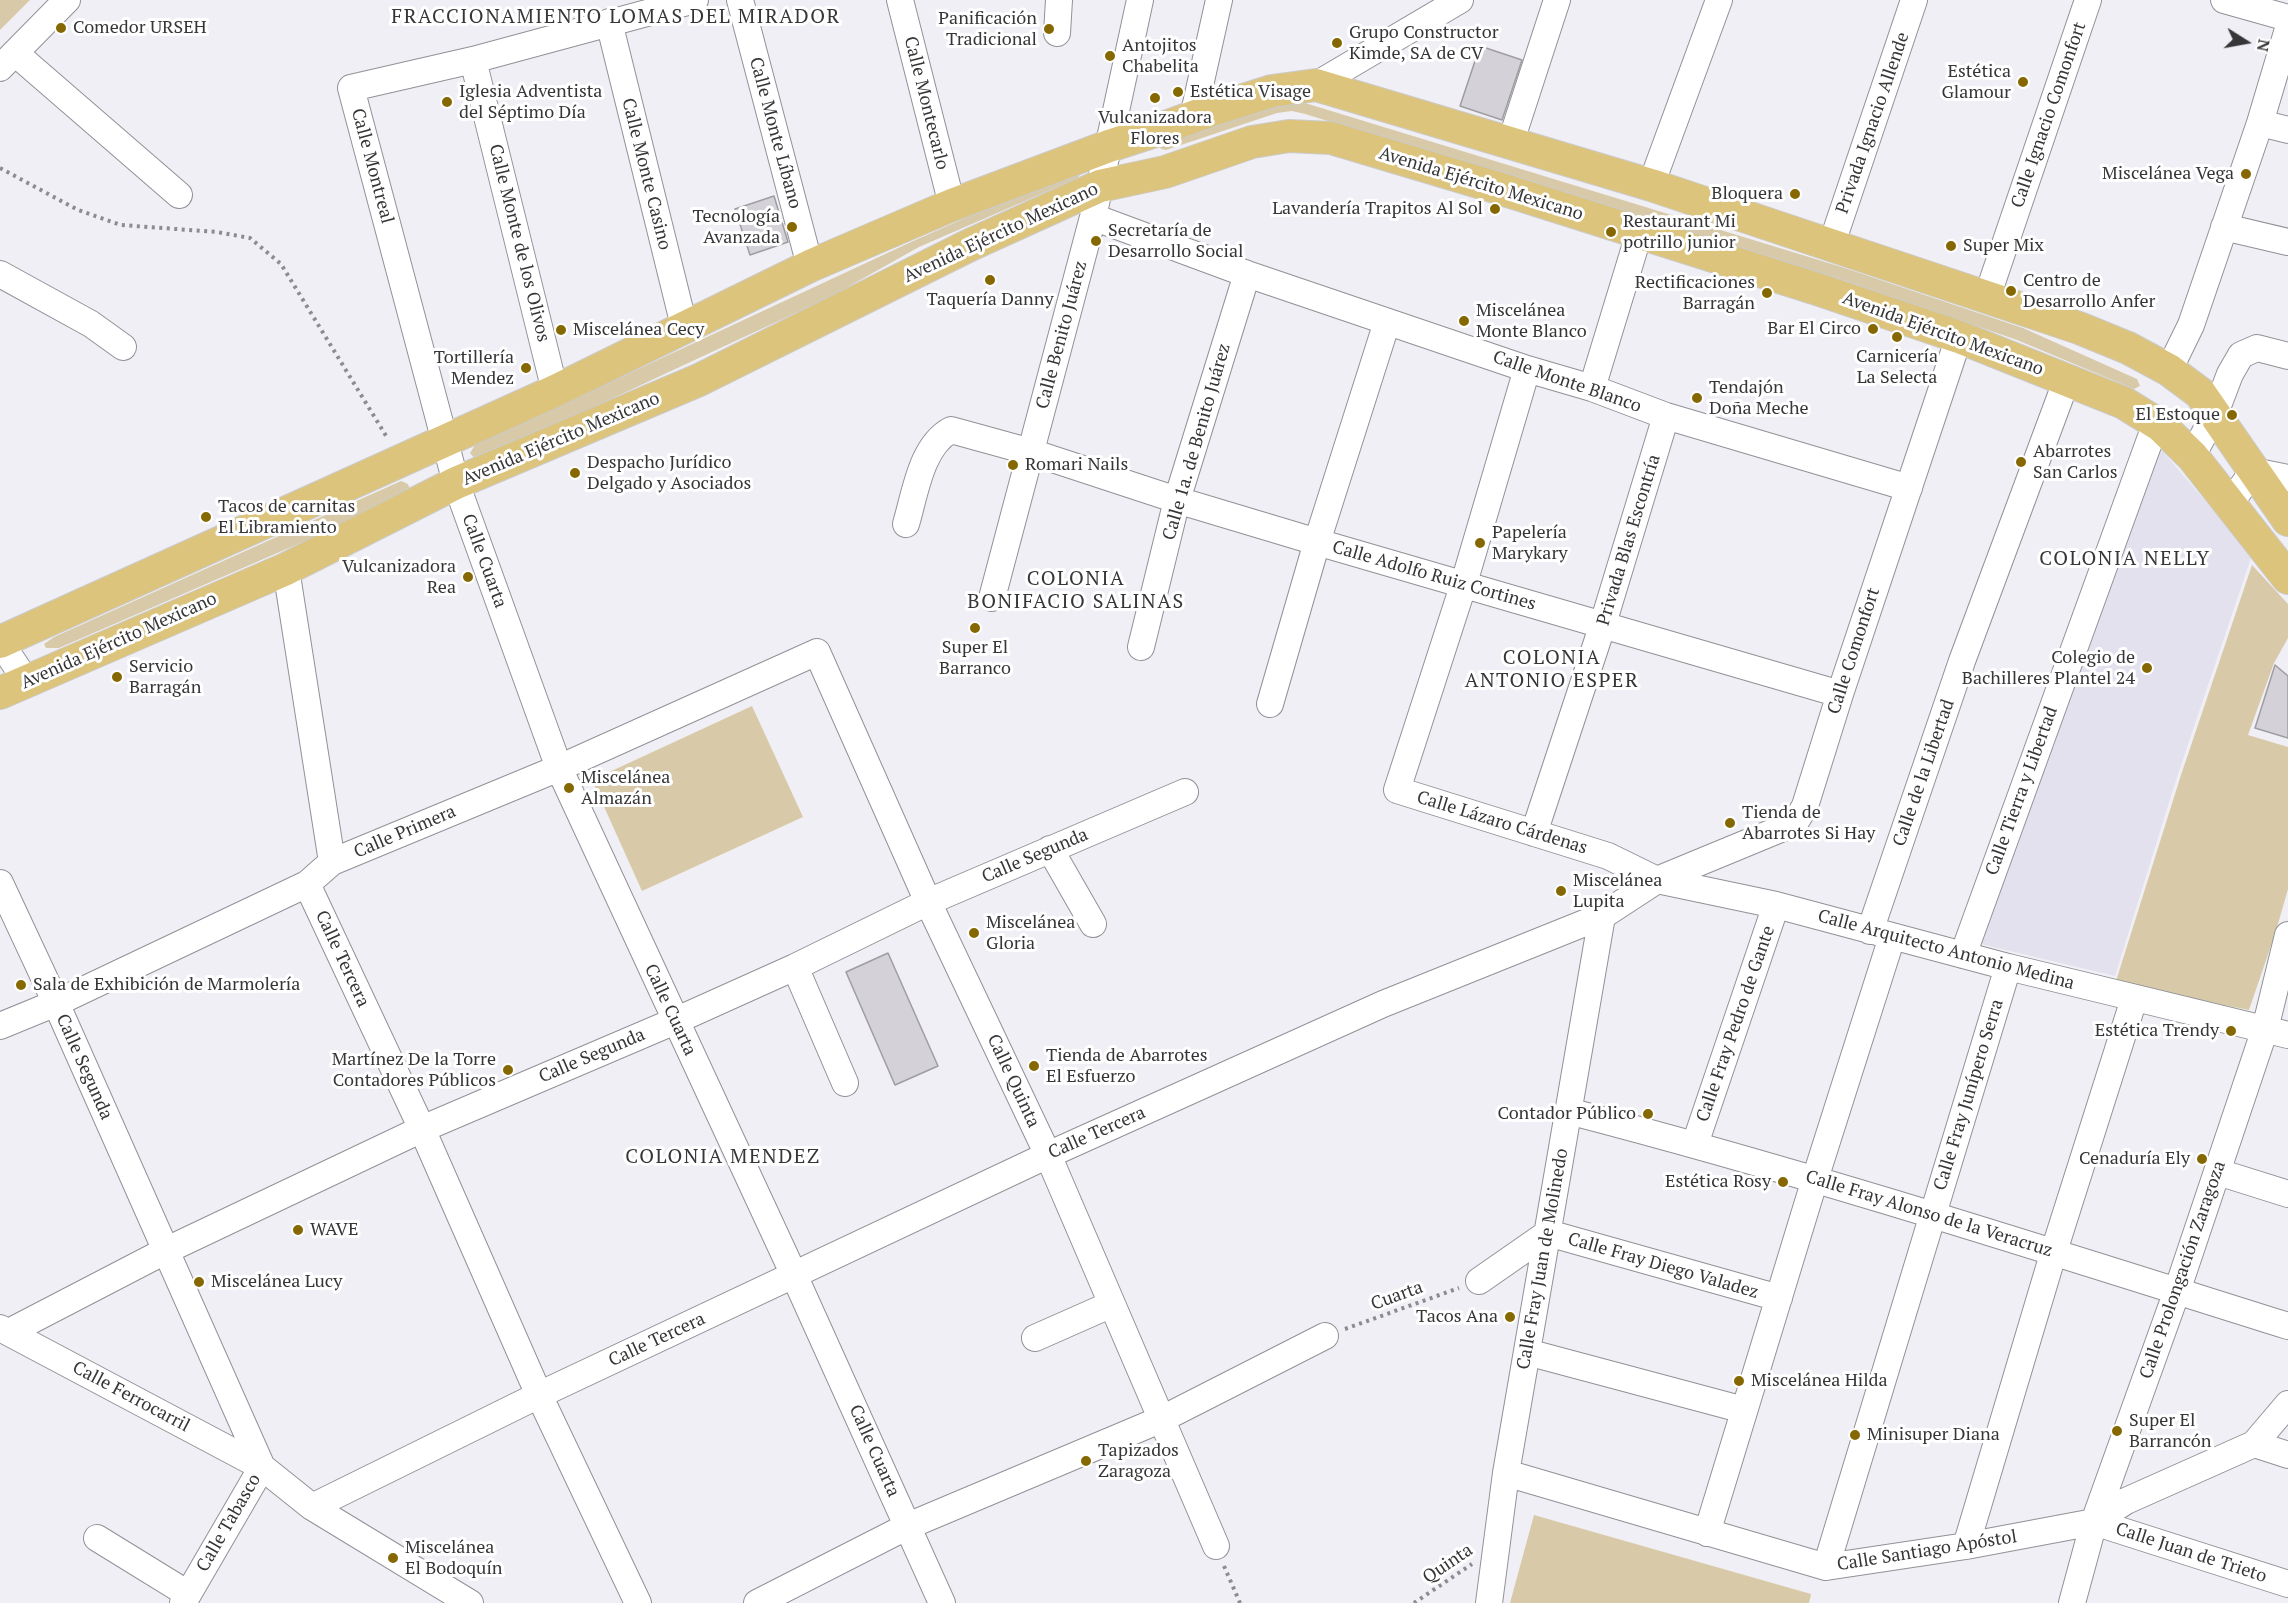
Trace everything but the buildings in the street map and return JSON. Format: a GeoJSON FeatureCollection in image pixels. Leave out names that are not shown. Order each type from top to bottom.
{"type":"FeatureCollection","features":[{"type":"Feature","properties":{"kind":"main road","name":"Avenida Ejército Mexicano"},"geometry":{"type":"LineString","coordinates":[[0,642],[555,391],[810,266],[952,205],[1193,117],[1272,91],[1316,85],[1511,141],[1651,185],[2079,328],[2128,348],[2169,370],[2200,393],[2288,520]]}},
{"type":"Feature","properties":{"kind":"main road","name":"Avenida Ejército Mexicano"},"geometry":{"type":"LineString","coordinates":[[13,688],[285,569],[456,483],[699,380],[970,245],[1100,186],[1165,172],[1252,142],[1290,136],[1331,138],[1806,285],[1959,337],[2124,403],[2156,423],[2192,456],[2288,578]]}},
{"type":"Feature","properties":{"kind":"street"},"geometry":{"type":"LineString","coordinates":[[67,0],[7,61],[179,195]]}},
{"type":"Feature","properties":{"kind":"street","name":"Calle Montreal"},"geometry":{"type":"LineString","coordinates":[[456,483],[351,88],[473,60],[695,0]]}},
{"type":"Feature","properties":{"kind":"street","name":"Calle Monte Líbano"},"geometry":{"type":"LineString","coordinates":[[740,0],[810,266]]}},
{"type":"Feature","properties":{"kind":"street","name":"Calle Montecarlo"},"geometry":{"type":"LineString","coordinates":[[900,0],[952,205]]}},
{"type":"Feature","properties":{"kind":"street"},"geometry":{"type":"LineString","coordinates":[[1057,33],[1059,0]]}},
{"type":"Feature","properties":{"kind":"street","name":"Calle Benito Juárez"},"geometry":{"type":"LineString","coordinates":[[992,598],[1093,217],[1140,0]]}},
{"type":"Feature","properties":{"kind":"street"},"geometry":{"type":"LineString","coordinates":[[1193,117],[1219,0]]}},
{"type":"Feature","properties":{"kind":"street"},"geometry":{"type":"LineString","coordinates":[[1316,85],[1461,0]]}},
{"type":"Feature","properties":{"kind":"street"},"geometry":{"type":"LineString","coordinates":[[1511,141],[1557,0]]}},
{"type":"Feature","properties":{"kind":"street"},"geometry":{"type":"LineString","coordinates":[[1651,185],[1719,0]]}},
{"type":"Feature","properties":{"kind":"street","name":"Privada Ignacio Allende"},"geometry":{"type":"LineString","coordinates":[[1831,246],[1914,0]]}},
{"type":"Feature","properties":{"kind":"street","name":"Calle Ignacio Comonfort"},"geometry":{"type":"LineString","coordinates":[[1987,297],[2088,0]]}},
{"type":"Feature","properties":{"kind":"street"},"geometry":{"type":"LineString","coordinates":[[2224,0],[2288,18]]}},
{"type":"Feature","properties":{"kind":"street","name":"Calle Monte Casino"},"geometry":{"type":"LineString","coordinates":[[609,22],[684,326]]}},
{"type":"Feature","properties":{"kind":"street"},"geometry":{"type":"LineString","coordinates":[[2169,370],[2191,325],[2260,123],[2288,29]]}},
{"type":"Feature","properties":{"kind":"street","name":"Calle Monte de los Olivos"},"geometry":{"type":"LineString","coordinates":[[473,60],[555,391]]}},
{"type":"Feature","properties":{"kind":"street"},"geometry":{"type":"LineString","coordinates":[[2260,123],[2288,130]]}},
{"type":"Feature","properties":{"kind":"street","name":"Calle Monte Blanco"},"geometry":{"type":"LineString","coordinates":[[1093,217],[1247,274],[1527,369],[1592,388],[1666,417],[1909,488]]}},
{"type":"Feature","properties":{"kind":"street"},"geometry":{"type":"LineString","coordinates":[[2224,227],[2288,242]]}},
{"type":"Feature","properties":{"kind":"street"},"geometry":{"type":"LineString","coordinates":[[1592,388],[1639,234]]}},
{"type":"Feature","properties":{"kind":"street"},"geometry":{"type":"LineString","coordinates":[[0,274],[91,324],[123,347]]}},
{"type":"Feature","properties":{"kind":"street","name":"Calle 1a. de Benito Juárez"},"geometry":{"type":"LineString","coordinates":[[1141,647],[1178,500],[1247,274]]}},
{"type":"Feature","properties":{"kind":"street"},"geometry":{"type":"LineString","coordinates":[[1270,704],[1317,542],[1387,322]]}},
{"type":"Feature","properties":{"kind":"street","name":"Calle Comonfort"},"geometry":{"type":"LineString","coordinates":[[1657,880],[1795,823],[1805,806],[1839,694],[1959,337]]}},
{"type":"Feature","properties":{"kind":"street"},"geometry":{"type":"LineString","coordinates":[[2192,456],[2214,416],[2230,374],[2241,356],[2257,348],[2288,356]]}},
{"type":"Feature","properties":{"kind":"street"},"geometry":{"type":"LineString","coordinates":[[1464,583],[1527,369]]}},
{"type":"Feature","properties":{"kind":"street","name":"Calle de la Libertad"},"geometry":{"type":"LineString","coordinates":[[1707,1533],[1815,1179],[1881,934],[1962,661],[2067,379]]}},
{"type":"Feature","properties":{"kind":"street","name":"Privada Blas Escontría"},"geometry":{"type":"LineString","coordinates":[[1534,833],[1602,627],[1666,417]]}},
{"type":"Feature","properties":{"kind":"street","name":"Calle Tierra y Libertad"},"geometry":{"type":"LineString","coordinates":[[1963,955],[2156,423]]}},
{"type":"Feature","properties":{"kind":"street","name":"Calle Adolfo Ruiz Cortines"},"geometry":{"type":"LineString","coordinates":[[906,524],[926,459],[933,444],[951,430],[1030,452],[1317,542],[1464,583],[1602,627],[1839,694]]}},
{"type":"Feature","properties":{"kind":"street"},"geometry":{"type":"LineString","coordinates":[[2230,504],[2253,471],[2288,478]]}},
{"type":"Feature","properties":{"kind":"street","name":"Calle Cuarta"},"geometry":{"type":"LineString","coordinates":[[456,483],[559,768],[794,1275],[942,1603]]}},
{"type":"Feature","properties":{"kind":"street"},"geometry":{"type":"LineString","coordinates":[[285,569],[332,862]]}},
{"type":"Feature","properties":{"kind":"street","name":"Calle Lázaro Cárdenas"},"geometry":{"type":"LineString","coordinates":[[1464,583],[1397,790],[1608,856]]}},
{"type":"Feature","properties":{"kind":"street"},"geometry":{"type":"LineString","coordinates":[[0,642],[13,688]]}},
{"type":"Feature","properties":{"kind":"street","name":"Calle Primera"},"geometry":{"type":"LineString","coordinates":[[0,1026],[56,1003],[307,885],[332,862],[559,768],[817,652]]}},
{"type":"Feature","properties":{"kind":"street","name":"Calle Quinta"},"geometry":{"type":"LineString","coordinates":[[817,652],[928,902],[1048,1155],[1216,1546]]}},
{"type":"Feature","properties":{"kind":"street","name":"Calle Segunda"},"geometry":{"type":"LineString","coordinates":[[4,1330],[422,1129],[675,1021],[795,967],[928,902],[1185,792]]}},
{"type":"Feature","properties":{"kind":"street"},"geometry":{"type":"LineString","coordinates":[[1050,849],[1093,924]]}},
{"type":"Feature","properties":{"kind":"street","name":"Calle Arquitecto Antonio Medina"},"geometry":{"type":"LineString","coordinates":[[1608,856],[1657,880],[1776,904],[2008,967],[2277,1032]]}},
{"type":"Feature","properties":{"kind":"street","name":"Calle Tercera"},"geometry":{"type":"LineString","coordinates":[[312,1507],[539,1395],[1048,1155],[1383,1004],[1602,916],[1657,880]]}},
{"type":"Feature","properties":{"kind":"street","name":"Calle Segunda"},"geometry":{"type":"LineString","coordinates":[[0,883],[56,1003],[262,1467]]}},
{"type":"Feature","properties":{"kind":"street","name":"Calle Tercera"},"geometry":{"type":"LineString","coordinates":[[307,885],[422,1129],[539,1395],[638,1603]]}},
{"type":"Feature","properties":{"kind":"street","name":"Calle Fray Pedro de Gante"},"geometry":{"type":"LineString","coordinates":[[1695,1144],[1776,904]]}},
{"type":"Feature","properties":{"kind":"street","name":"Calle Fray Juan de Molinedo"},"geometry":{"type":"LineString","coordinates":[[1489,1603],[1506,1473],[1602,916]]}},
{"type":"Feature","properties":{"kind":"street","name":"Calle Prolongación Zaragoza"},"geometry":{"type":"LineString","coordinates":[[2072,1603],[2094,1522],[2218,1172],[2277,1032],[2287,941]]}},
{"type":"Feature","properties":{"kind":"street"},"geometry":{"type":"LineString","coordinates":[[795,967],[845,1083]]}},
{"type":"Feature","properties":{"kind":"street","name":"Calle Fray Junípero Serra"},"geometry":{"type":"LineString","coordinates":[[1826,1567],[2008,967]]}},
{"type":"Feature","properties":{"kind":"street"},"geometry":{"type":"LineString","coordinates":[[1966,1546],[2054,1251],[2134,999]]}},
{"type":"Feature","properties":{"kind":"street","name":"Calle Fray Alonso de la Veracruz"},"geometry":{"type":"LineString","coordinates":[[1568,1111],[1695,1144],[1815,1179],[2054,1251],[2288,1326]]}},
{"type":"Feature","properties":{"kind":"street"},"geometry":{"type":"LineString","coordinates":[[2218,1172],[2288,1194]]}},
{"type":"Feature","properties":{"kind":"street"},"geometry":{"type":"LineString","coordinates":[[1479,1281],[1548,1233]]}},
{"type":"Feature","properties":{"kind":"street","name":"Calle Fray Diego Valadez"},"geometry":{"type":"LineString","coordinates":[[1548,1233],[1779,1298]]}},
{"type":"Feature","properties":{"kind":"street"},"geometry":{"type":"LineString","coordinates":[[1035,1338],[1113,1304]]}},
{"type":"Feature","properties":{"kind":"street","name":"Calle Ferrocarril"},"geometry":{"type":"LineString","coordinates":[[4,1330],[262,1467]]}},
{"type":"Feature","properties":{"kind":"street"},"geometry":{"type":"LineString","coordinates":[[757,1603],[908,1526],[1162,1419],[1325,1336]]}},
{"type":"Feature","properties":{"kind":"street"},"geometry":{"type":"LineString","coordinates":[[1527,1352],[1744,1410]]}},
{"type":"Feature","properties":{"kind":"street","name":"Calle Santiago Apóstol"},"geometry":{"type":"LineString","coordinates":[[1506,1473],[1826,1567],[1966,1546],[2094,1522],[2126,1501],[2254,1444],[2288,1404]]}},
{"type":"Feature","properties":{"kind":"street"},"geometry":{"type":"LineString","coordinates":[[2254,1444],[2288,1455]]}},
{"type":"Feature","properties":{"kind":"street","name":"Calle Tabasco"},"geometry":{"type":"LineString","coordinates":[[185,1598],[262,1467],[312,1507]]}},
{"type":"Feature","properties":{"kind":"street"},"geometry":{"type":"LineString","coordinates":[[312,1507],[470,1603]]}},
{"type":"Feature","properties":{"kind":"street","name":"Calle Juan de Trieto"},"geometry":{"type":"LineString","coordinates":[[2094,1522],[2288,1584]]}},
{"type":"Feature","properties":{"kind":"street"},"geometry":{"type":"LineString","coordinates":[[97,1538],[185,1598]]}},
{"type":"Feature","properties":{"kind":"path"},"geometry":{"type":"LineString","coordinates":[[0,168],[78,210],[121,225],[218,232],[250,238],[281,264],[401,460]]}},
{"type":"Feature","properties":{"kind":"path","name":"Cuarta"},"geometry":{"type":"LineString","coordinates":[[1325,1336],[1479,1281]]}},
{"type":"Feature","properties":{"kind":"path"},"geometry":{"type":"LineString","coordinates":[[1216,1546],[1240,1603]]}},
{"type":"Feature","properties":{"kind":"path","name":"Quinta"},"geometry":{"type":"LineString","coordinates":[[1414,1603],[1498,1546]]}},
{"type":"Feature","properties":{"kind":"shaded area"},"geometry":{"type":"Polygon","coordinates":[[[0,0],[30,0],[0,30],[0,0]]]}},
{"type":"Feature","properties":{"kind":"shaded area"},"geometry":{"type":"Polygon","coordinates":[[[1291,101],[1305,103],[1845,268],[2023,328],[2137,379],[2140,386],[2134,389],[2017,340],[1837,278],[1305,114],[1292,111],[1277,113],[1166,150],[1159,146],[1163,141],[1291,101]]]}},
{"type":"Feature","properties":{"kind":"shaded area"},"geometry":{"type":"Polygon","coordinates":[[[1075,169],[1080,174],[1078,178],[919,247],[830,297],[480,460],[476,460],[470,453],[475,445],[911,242],[1075,169]]]}},
{"type":"Feature","properties":{"kind":"shaded area","name":"Colegio de Bachilleres Plantel 24"},"geometry":{"type":"Polygon","coordinates":[[[2158,446],[2252,555],[2176,780],[2115,976],[1981,944],[2158,446]]]}},
{"type":"Feature","properties":{"kind":"shaded area"},"geometry":{"type":"Polygon","coordinates":[[[401,481],[408,484],[410,490],[406,497],[59,648],[46,648],[44,644],[54,637],[401,481]]]}},
{"type":"Feature","properties":{"kind":"shaded area"},"geometry":{"type":"Polygon","coordinates":[[[2252,565],[2288,604],[2288,638],[2274,663],[2248,735],[2288,747],[2288,889],[2249,1010],[2127,986],[2116,981],[2181,775],[2252,565]]]}},
{"type":"Feature","properties":{"kind":"shaded area"},"geometry":{"type":"Polygon","coordinates":[[[752,706],[803,817],[642,891],[592,780],[752,706]]]}},
{"type":"Feature","properties":{"kind":"shaded area"},"geometry":{"type":"Polygon","coordinates":[[[1534,1515],[1811,1594],[1809,1603],[1510,1603],[1534,1515]]]}},
{"type":"Feature","properties":{"kind":"place","name":"Comedor URSEH"},"geometry":{"type":"Point","coordinates":[61,28]}},
{"type":"Feature","properties":{"kind":"place","name":"Panificación Tradicional"},"geometry":{"type":"Point","coordinates":[1049,29]}},
{"type":"Feature","properties":{"kind":"place","name":"Grupo Constructor Kimde, SA de CV"},"geometry":{"type":"Point","coordinates":[1337,43]}},
{"type":"Feature","properties":{"kind":"place","name":"Antojitos Chabelita"},"geometry":{"type":"Point","coordinates":[1110,56]}},
{"type":"Feature","properties":{"kind":"place","name":"Estética Glamour"},"geometry":{"type":"Point","coordinates":[2023,82]}},
{"type":"Feature","properties":{"kind":"place","name":"Estética Visage"},"geometry":{"type":"Point","coordinates":[1178,92]}},
{"type":"Feature","properties":{"kind":"place","name":"Vulcanizadora Flores"},"geometry":{"type":"Point","coordinates":[1155,98]}},
{"type":"Feature","properties":{"kind":"place","name":"Iglesia Adventista del Séptimo Día"},"geometry":{"type":"Point","coordinates":[447,102]}},
{"type":"Feature","properties":{"kind":"place","name":"Miscelánea Vega"},"geometry":{"type":"Point","coordinates":[2246,174]}},
{"type":"Feature","properties":{"kind":"place","name":"Bloquera"},"geometry":{"type":"Point","coordinates":[1795,194]}},
{"type":"Feature","properties":{"kind":"place","name":"Lavandería Trapitos Al Sol"},"geometry":{"type":"Point","coordinates":[1495,209]}},
{"type":"Feature","properties":{"kind":"place","name":"Tecnología Avanzada"},"geometry":{"type":"Point","coordinates":[792,227]}},
{"type":"Feature","properties":{"kind":"place","name":"Restaurant Mi potrillo junior"},"geometry":{"type":"Point","coordinates":[1611,232]}},
{"type":"Feature","properties":{"kind":"place","name":"Secretaría de Desarrollo Social"},"geometry":{"type":"Point","coordinates":[1096,241]}},
{"type":"Feature","properties":{"kind":"place","name":"Super Mix"},"geometry":{"type":"Point","coordinates":[1951,246]}},
{"type":"Feature","properties":{"kind":"place","name":"Taquería Danny"},"geometry":{"type":"Point","coordinates":[990,280]}},
{"type":"Feature","properties":{"kind":"place","name":"Centro de Desarrollo Anfer"},"geometry":{"type":"Point","coordinates":[2011,291]}},
{"type":"Feature","properties":{"kind":"place","name":"Rectificaciones Barragán"},"geometry":{"type":"Point","coordinates":[1767,293]}},
{"type":"Feature","properties":{"kind":"place","name":"Miscelánea Monte Blanco"},"geometry":{"type":"Point","coordinates":[1464,321]}},
{"type":"Feature","properties":{"kind":"place","name":"Bar El Circo"},"geometry":{"type":"Point","coordinates":[1873,329]}},
{"type":"Feature","properties":{"kind":"place","name":"Miscelánea Cecy"},"geometry":{"type":"Point","coordinates":[561,330]}},
{"type":"Feature","properties":{"kind":"place","name":"Carnicería La Selecta"},"geometry":{"type":"Point","coordinates":[1897,337]}},
{"type":"Feature","properties":{"kind":"place","name":"Tortillería Mendez"},"geometry":{"type":"Point","coordinates":[526,368]}},
{"type":"Feature","properties":{"kind":"place","name":"Tendajón Doña Meche"},"geometry":{"type":"Point","coordinates":[1697,398]}},
{"type":"Feature","properties":{"kind":"place","name":"El Estoque"},"geometry":{"type":"Point","coordinates":[2232,415]}},
{"type":"Feature","properties":{"kind":"place","name":"Abarrotes San Carlos"},"geometry":{"type":"Point","coordinates":[2021,462]}},
{"type":"Feature","properties":{"kind":"place","name":"Romari Nails"},"geometry":{"type":"Point","coordinates":[1013,465]}},
{"type":"Feature","properties":{"kind":"place","name":"Despacho Jurídico Delgado y Asociados"},"geometry":{"type":"Point","coordinates":[575,473]}},
{"type":"Feature","properties":{"kind":"place","name":"Tacos de carnitas El Libramiento"},"geometry":{"type":"Point","coordinates":[206,517]}},
{"type":"Feature","properties":{"kind":"place","name":"Papelería Marykary"},"geometry":{"type":"Point","coordinates":[1480,543]}},
{"type":"Feature","properties":{"kind":"place","name":"Vulcanizadora Rea"},"geometry":{"type":"Point","coordinates":[468,577]}},
{"type":"Feature","properties":{"kind":"place","name":"Super El Barranco"},"geometry":{"type":"Point","coordinates":[975,628]}},
{"type":"Feature","properties":{"kind":"place","name":"Colegio de Bachilleres Plantel 24"},"geometry":{"type":"Point","coordinates":[2147,668]}},
{"type":"Feature","properties":{"kind":"place","name":"Servicio Barragán"},"geometry":{"type":"Point","coordinates":[117,677]}},
{"type":"Feature","properties":{"kind":"place","name":"Miscelánea Almazán"},"geometry":{"type":"Point","coordinates":[569,788]}},
{"type":"Feature","properties":{"kind":"place","name":"Tienda de Abarrotes Si Hay"},"geometry":{"type":"Point","coordinates":[1730,823]}},
{"type":"Feature","properties":{"kind":"place","name":"Miscelánea Lupita"},"geometry":{"type":"Point","coordinates":[1561,891]}},
{"type":"Feature","properties":{"kind":"place","name":"Miscelánea Gloria"},"geometry":{"type":"Point","coordinates":[974,933]}},
{"type":"Feature","properties":{"kind":"place","name":"Sala de Exhibición de Marmolería"},"geometry":{"type":"Point","coordinates":[21,985]}},
{"type":"Feature","properties":{"kind":"place","name":"Estética Trendy"},"geometry":{"type":"Point","coordinates":[2231,1031]}},
{"type":"Feature","properties":{"kind":"place","name":"Tienda de Abarrotes El Esfuerzo"},"geometry":{"type":"Point","coordinates":[1034,1066]}},
{"type":"Feature","properties":{"kind":"place","name":"Martínez De la Torre Contadores Públicos"},"geometry":{"type":"Point","coordinates":[508,1070]}},
{"type":"Feature","properties":{"kind":"place","name":"Contador Público"},"geometry":{"type":"Point","coordinates":[1648,1114]}},
{"type":"Feature","properties":{"kind":"place","name":"Cenaduría Ely"},"geometry":{"type":"Point","coordinates":[2202,1159]}},
{"type":"Feature","properties":{"kind":"place","name":"Estética Rosy"},"geometry":{"type":"Point","coordinates":[1783,1182]}},
{"type":"Feature","properties":{"kind":"place","name":"WAVE"},"geometry":{"type":"Point","coordinates":[298,1230]}},
{"type":"Feature","properties":{"kind":"place","name":"Miscelánea Lucy"},"geometry":{"type":"Point","coordinates":[199,1282]}},
{"type":"Feature","properties":{"kind":"place","name":"Tacos Ana"},"geometry":{"type":"Point","coordinates":[1510,1317]}},
{"type":"Feature","properties":{"kind":"place","name":"Miscelánea Hilda"},"geometry":{"type":"Point","coordinates":[1739,1381]}},
{"type":"Feature","properties":{"kind":"place","name":"Super El Barrancón"},"geometry":{"type":"Point","coordinates":[2117,1431]}},
{"type":"Feature","properties":{"kind":"place","name":"Minisuper Diana"},"geometry":{"type":"Point","coordinates":[1855,1435]}},
{"type":"Feature","properties":{"kind":"place","name":"Tapizados Zaragoza"},"geometry":{"type":"Point","coordinates":[1086,1461]}},
{"type":"Feature","properties":{"kind":"place","name":"Miscelánea El Bodoquín"},"geometry":{"type":"Point","coordinates":[393,1558]}},
{"type":"Feature","properties":{"kind":"district","name":"FRACCIONAMIENTO LOMAS DEL MIRADOR"},"geometry":{"type":"Point","coordinates":[616,17]}},
{"type":"Feature","properties":{"kind":"district","name":"COLONIA NELLY"},"geometry":{"type":"Point","coordinates":[2125,559]}},
{"type":"Feature","properties":{"kind":"district","name":"COLONIA BONIFACIO SALINAS"},"geometry":{"type":"Point","coordinates":[1076,590]}},
{"type":"Feature","properties":{"kind":"district","name":"COLONIA ANTONIO ESPER"},"geometry":{"type":"Point","coordinates":[1552,670]}},
{"type":"Feature","properties":{"kind":"district","name":"COLONIA MENDEZ"},"geometry":{"type":"Point","coordinates":[723,1157]}}]}
